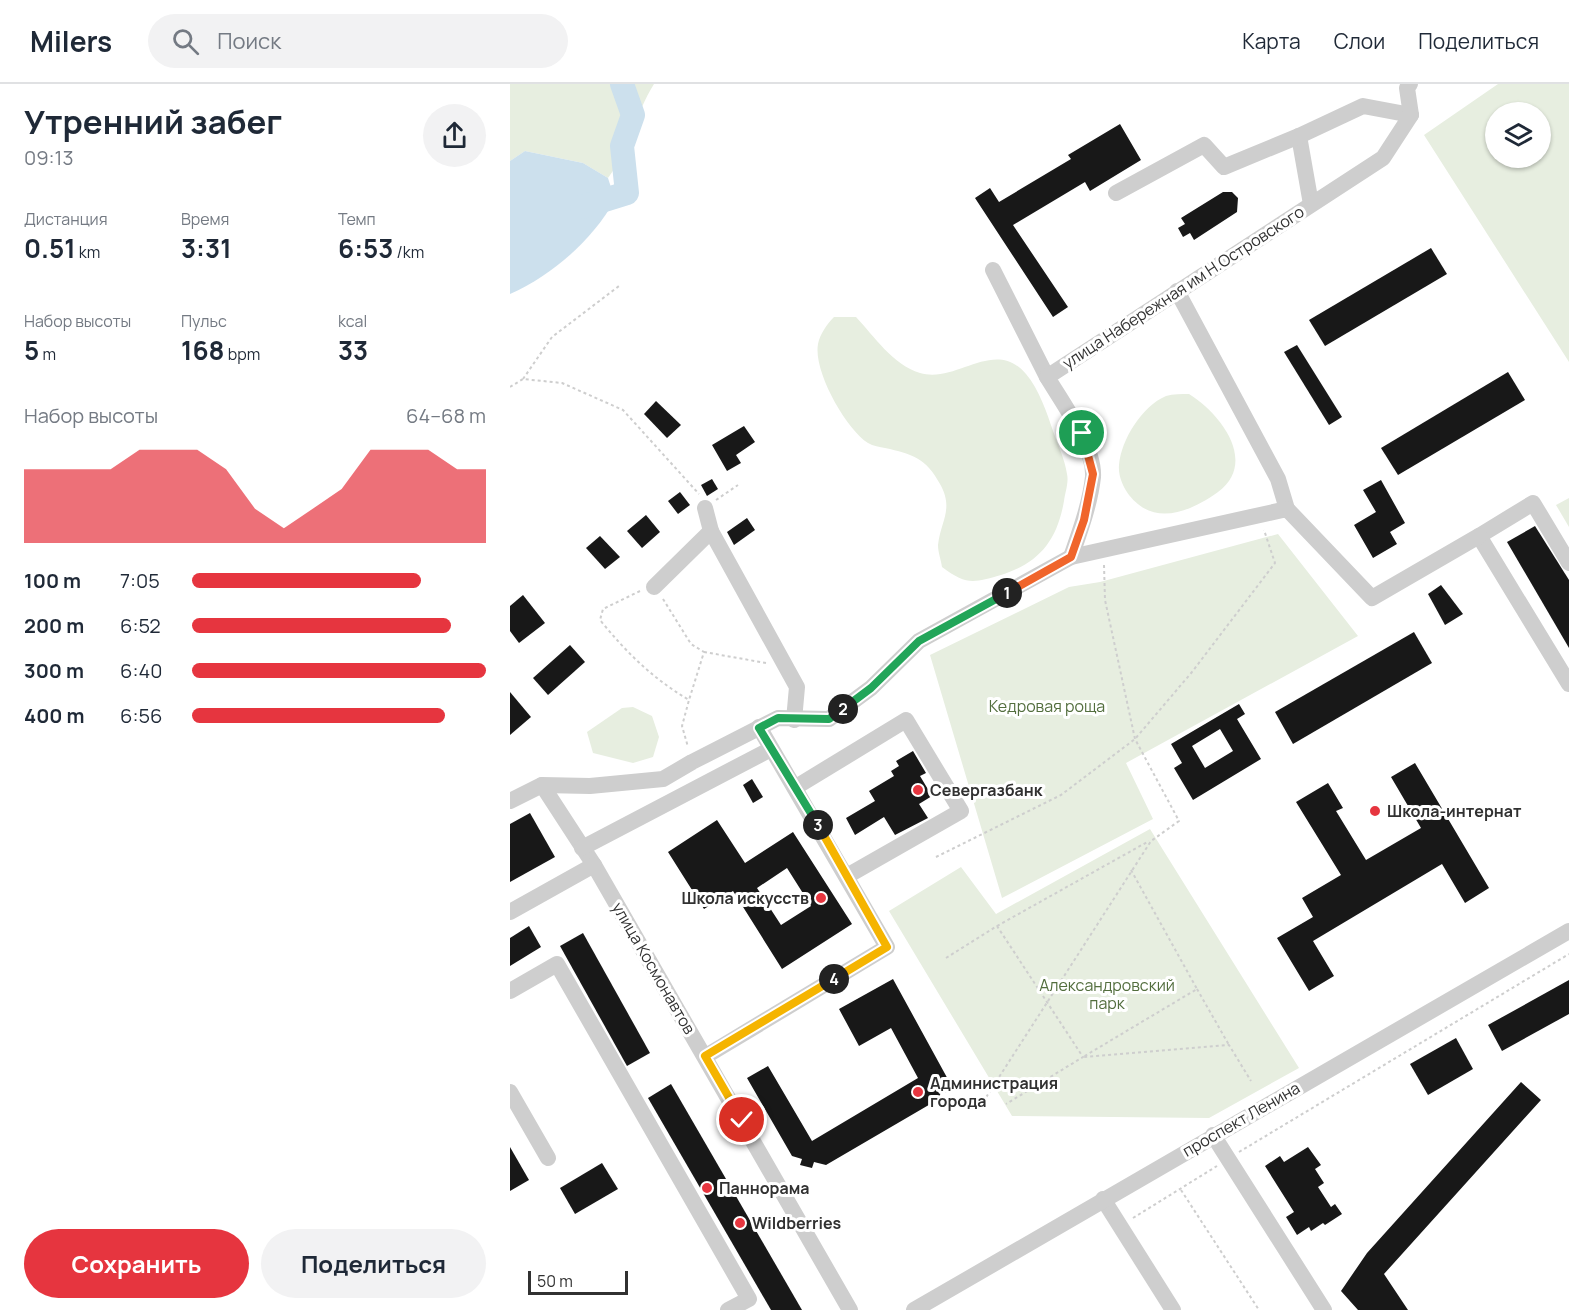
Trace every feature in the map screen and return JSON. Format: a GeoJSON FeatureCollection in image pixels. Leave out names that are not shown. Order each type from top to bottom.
{"type":"FeatureCollection","features":[{"type":"Feature","properties":{"kind":"street"},"geometry":{"type":"LineString","coordinates":[[1116,194],[1204,145],[1224,167],[1363,106],[1411,115],[1407,88],[1410,84]]}},
{"type":"Feature","properties":{"kind":"street","name":"улица Набережная им Н.Островского"},"geometry":{"type":"LineString","coordinates":[[1071,557],[1084,520],[1093,474],[1082,433],[1047,377],[1383,158],[1411,115]]}},
{"type":"Feature","properties":{"kind":"street"},"geometry":{"type":"LineString","coordinates":[[1299,136],[1311,204]]}},
{"type":"Feature","properties":{"kind":"street"},"geometry":{"type":"LineString","coordinates":[[993,270],[1047,377]]}},
{"type":"Feature","properties":{"kind":"street"},"geometry":{"type":"LineString","coordinates":[[1177,291],[1278,478],[1287,509],[1371,598],[1533,503],[1569,563]]}},
{"type":"Feature","properties":{"kind":"street"},"geometry":{"type":"LineString","coordinates":[[705,508],[711,531],[797,687],[794,720]]}},
{"type":"Feature","properties":{"kind":"street"},"geometry":{"type":"LineString","coordinates":[[510,801],[542,785],[590,786],[663,779],[778,718],[829,719],[871,688],[919,641],[1071,557],[1287,509]]}},
{"type":"Feature","properties":{"kind":"street"},"geometry":{"type":"LineString","coordinates":[[654,587],[711,531]]}},
{"type":"Feature","properties":{"kind":"street"},"geometry":{"type":"LineString","coordinates":[[1479,536],[1569,684]]}},
{"type":"Feature","properties":{"kind":"street"},"geometry":{"type":"LineString","coordinates":[[796,787],[906,720],[961,811],[847,876]]}},
{"type":"Feature","properties":{"kind":"street"},"geometry":{"type":"LineString","coordinates":[[705,1056],[887,947],[796,787],[759,728]]}},
{"type":"Feature","properties":{"kind":"street"},"geometry":{"type":"LineString","coordinates":[[582,848],[771,749]]}},
{"type":"Feature","properties":{"kind":"street","name":"улица Космонавтов"},"geometry":{"type":"LineString","coordinates":[[542,785],[556,803],[594,865],[850,1310]]}},
{"type":"Feature","properties":{"kind":"street"},"geometry":{"type":"LineString","coordinates":[[510,912],[594,865]]}},
{"type":"Feature","properties":{"kind":"street","name":"проспект Ленина"},"geometry":{"type":"LineString","coordinates":[[914,1310],[1569,931]]}},
{"type":"Feature","properties":{"kind":"street"},"geometry":{"type":"LineString","coordinates":[[510,991],[556,964],[752,1304],[728,1310]]}},
{"type":"Feature","properties":{"kind":"street"},"geometry":{"type":"LineString","coordinates":[[510,1092],[548,1158]]}},
{"type":"Feature","properties":{"kind":"street"},"geometry":{"type":"LineString","coordinates":[[1213,1135],[1324,1310]]}},
{"type":"Feature","properties":{"kind":"street"},"geometry":{"type":"LineString","coordinates":[[1103,1199],[1173,1310]]}},
{"type":"Feature","properties":{"kind":"path"},"geometry":{"type":"LineString","coordinates":[[510,387],[523,379],[552,337],[619,286]]}},
{"type":"Feature","properties":{"kind":"path"},"geometry":{"type":"LineString","coordinates":[[523,379],[562,383],[623,410],[699,493],[705,508],[738,485]]}},
{"type":"Feature","properties":{"kind":"path"},"geometry":{"type":"LineString","coordinates":[[936,857],[976,835],[1061,795],[1135,739],[1192,672],[1275,563],[1260,516]]}},
{"type":"Feature","properties":{"kind":"path"},"geometry":{"type":"LineString","coordinates":[[946,958],[997,926],[1151,840],[1179,821],[1135,739],[1105,600],[1103,549]]}},
{"type":"Feature","properties":{"kind":"path"},"geometry":{"type":"LineString","coordinates":[[689,700],[657,680],[620,645],[600,620],[603,609],[624,597],[654,587],[691,644],[704,652],[773,664]]}},
{"type":"Feature","properties":{"kind":"path"},"geometry":{"type":"LineString","coordinates":[[692,762],[682,726],[704,652]]}},
{"type":"Feature","properties":{"kind":"path"},"geometry":{"type":"LineString","coordinates":[[982,1102],[1151,840]]}},
{"type":"Feature","properties":{"kind":"path"},"geometry":{"type":"LineString","coordinates":[[1131,870],[1251,1081]]}},
{"type":"Feature","properties":{"kind":"path"},"geometry":{"type":"LineString","coordinates":[[997,926],[1083,1057]]}},
{"type":"Feature","properties":{"kind":"path"},"geometry":{"type":"LineString","coordinates":[[1120,1226],[1569,954]]}},
{"type":"Feature","properties":{"kind":"path"},"geometry":{"type":"LineString","coordinates":[[1006,1104],[1197,989]]}},
{"type":"Feature","properties":{"kind":"path"},"geometry":{"type":"LineString","coordinates":[[1083,1057],[1229,1045]]}},
{"type":"Feature","properties":{"kind":"path"},"geometry":{"type":"LineString","coordinates":[[1181,1190],[1259,1310]]}},
{"type":"Feature","properties":{"kind":"green space"},"geometry":{"type":"Polygon","coordinates":[[[510,84],[654,84],[621,156],[608,178],[583,163],[525,151],[510,161],[510,84]]]}},
{"type":"Feature","properties":{"kind":"green space"},"geometry":{"type":"Polygon","coordinates":[[[1498,84],[1569,84],[1569,362],[1424,135],[1498,84]]]}},
{"type":"Feature","properties":{"kind":"green space"},"geometry":{"type":"Polygon","coordinates":[[[834,317],[856,317],[901,364],[920,373],[934,375],[948,373],[988,360],[1001,360],[1014,364],[1026,374],[1045,409],[1063,458],[1067,477],[1057,528],[1036,557],[1014,570],[976,581],[964,580],[942,567],[938,545],[946,501],[935,475],[917,458],[903,452],[872,445],[859,436],[841,413],[826,383],[818,355],[818,344],[824,329],[834,317]]]}},
{"type":"Feature","properties":{"kind":"green space"},"geometry":{"type":"Polygon","coordinates":[[[1189,394],[1213,414],[1223,426],[1235,453],[1235,467],[1230,480],[1218,492],[1196,505],[1172,513],[1150,511],[1139,505],[1129,495],[1121,481],[1119,465],[1124,445],[1134,425],[1149,407],[1169,395],[1189,394]]]}},
{"type":"Feature","properties":{"kind":"green space"},"geometry":{"type":"Polygon","coordinates":[[[1569,498],[1569,527],[1556,505],[1569,498]]]}},
{"type":"Feature","properties":{"kind":"green space","name":"Кедровая роща"},"geometry":{"type":"Polygon","coordinates":[[[1278,534],[1358,636],[1126,763],[1153,819],[1002,898],[930,655],[1069,587],[1100,582],[1278,534]]]}},
{"type":"Feature","properties":{"kind":"green space"},"geometry":{"type":"Polygon","coordinates":[[[633,707],[652,716],[659,737],[653,757],[633,763],[593,753],[587,732],[622,708],[633,707]]]}},
{"type":"Feature","properties":{"kind":"green space","name":"Александровский парк"},"geometry":{"type":"Polygon","coordinates":[[[1150,829],[1299,1068],[1209,1118],[1012,1116],[889,911],[961,867],[996,914],[1150,829]]]}},
{"type":"Feature","properties":{"kind":"water"},"geometry":{"type":"Polygon","coordinates":[[[525,151],[583,163],[608,178],[615,200],[595,229],[570,255],[541,277],[510,294],[510,161],[525,151]]]}},
{"type":"Feature","properties":{"kind":"building"},"geometry":{"type":"Polygon","coordinates":[[[1120,124],[1141,160],[1090,191],[1085,182],[1013,225],[1068,307],[1053,317],[975,198],[990,188],[999,202],[1071,159],[1068,155],[1120,124]]]}},
{"type":"Feature","properties":{"kind":"building"},"geometry":{"type":"Polygon","coordinates":[[[1223,192],[1232,192],[1238,198],[1237,212],[1194,240],[1190,233],[1183,237],[1178,228],[1185,224],[1181,218],[1223,192]]]}},
{"type":"Feature","properties":{"kind":"building"},"geometry":{"type":"Polygon","coordinates":[[[1431,248],[1447,274],[1325,346],[1309,320],[1431,248]]]}},
{"type":"Feature","properties":{"kind":"building"},"geometry":{"type":"Polygon","coordinates":[[[1297,345],[1342,417],[1329,425],[1284,352],[1297,345]]]}},
{"type":"Feature","properties":{"kind":"building"},"geometry":{"type":"Polygon","coordinates":[[[1508,372],[1525,400],[1398,475],[1381,448],[1508,372]]]}},
{"type":"Feature","properties":{"kind":"building"},"geometry":{"type":"Polygon","coordinates":[[[656,401],[681,425],[667,438],[644,414],[656,401]]]}},
{"type":"Feature","properties":{"kind":"building"},"geometry":{"type":"Polygon","coordinates":[[[744,426],[755,442],[736,455],[741,463],[727,471],[712,445],[744,426]]]}},
{"type":"Feature","properties":{"kind":"building"},"geometry":{"type":"Polygon","coordinates":[[[712,479],[718,489],[707,496],[701,485],[712,479]]]}},
{"type":"Feature","properties":{"kind":"building"},"geometry":{"type":"Polygon","coordinates":[[[1381,480],[1405,523],[1390,532],[1397,544],[1373,558],[1354,525],[1376,512],[1363,490],[1381,480]]]}},
{"type":"Feature","properties":{"kind":"building"},"geometry":{"type":"Polygon","coordinates":[[[680,492],[690,505],[678,514],[668,501],[680,492]]]}},
{"type":"Feature","properties":{"kind":"building"},"geometry":{"type":"Polygon","coordinates":[[[646,515],[660,532],[642,548],[627,531],[646,515]]]}},
{"type":"Feature","properties":{"kind":"building"},"geometry":{"type":"Polygon","coordinates":[[[747,518],[755,530],[734,545],[727,532],[747,518]]]}},
{"type":"Feature","properties":{"kind":"building"},"geometry":{"type":"Polygon","coordinates":[[[1535,526],[1569,580],[1569,648],[1507,542],[1535,526]]]}},
{"type":"Feature","properties":{"kind":"building"},"geometry":{"type":"Polygon","coordinates":[[[600,536],[620,557],[605,569],[586,548],[600,536]]]}},
{"type":"Feature","properties":{"kind":"building"},"geometry":{"type":"Polygon","coordinates":[[[1441,585],[1463,614],[1445,625],[1428,594],[1441,585]]]}},
{"type":"Feature","properties":{"kind":"building"},"geometry":{"type":"Polygon","coordinates":[[[523,595],[545,623],[519,643],[510,631],[510,606],[523,595]]]}},
{"type":"Feature","properties":{"kind":"building"},"geometry":{"type":"Polygon","coordinates":[[[1414,632],[1432,663],[1293,744],[1275,712],[1414,632]]]}},
{"type":"Feature","properties":{"kind":"building"},"geometry":{"type":"Polygon","coordinates":[[[570,645],[585,662],[548,695],[533,678],[570,645]]]}},
{"type":"Feature","properties":{"kind":"building"},"geometry":{"type":"Polygon","coordinates":[[[510,692],[531,717],[510,735],[510,692]]]}},
{"type":"Feature","properties":{"kind":"building"},"geometry":{"type":"Polygon","coordinates":[[[1239,704],[1245,714],[1237,719],[1261,759],[1193,800],[1174,768],[1182,763],[1171,744],[1239,704]],[[1220,729],[1192,746],[1205,768],[1233,751],[1220,729]]]}},
{"type":"Feature","properties":{"kind":"building"},"geometry":{"type":"Polygon","coordinates":[[[913,751],[926,773],[920,776],[932,796],[919,804],[928,818],[895,835],[884,817],[855,835],[846,818],[875,801],[869,791],[894,776],[891,771],[899,766],[896,761],[913,751]]]}},
{"type":"Feature","properties":{"kind":"building"},"geometry":{"type":"Polygon","coordinates":[[[1415,763],[1489,888],[1465,903],[1442,864],[1313,941],[1334,976],[1309,991],[1277,938],[1313,917],[1302,898],[1341,875],[1296,802],[1328,783],[1343,808],[1336,811],[1366,860],[1421,828],[1391,777],[1415,763]]]}},
{"type":"Feature","properties":{"kind":"building"},"geometry":{"type":"Polygon","coordinates":[[[752,779],[763,797],[753,803],[743,785],[752,779]]]}},
{"type":"Feature","properties":{"kind":"building"},"geometry":{"type":"Polygon","coordinates":[[[530,813],[555,857],[510,882],[510,824],[530,813]]]}},
{"type":"Feature","properties":{"kind":"building","name":"Школа искусcтв"},"geometry":{"type":"Polygon","coordinates":[[[717,820],[745,863],[793,832],[852,924],[782,969],[733,891],[704,909],[668,852],[717,820]],[[787,868],[757,888],[781,925],[811,906],[787,868]]]}},
{"type":"Feature","properties":{"kind":"building"},"geometry":{"type":"Polygon","coordinates":[[[529,926],[541,947],[510,966],[510,938],[529,926]]]}},
{"type":"Feature","properties":{"kind":"building"},"geometry":{"type":"Polygon","coordinates":[[[583,933],[650,1053],[627,1066],[560,946],[583,933]]]}},
{"type":"Feature","properties":{"kind":"building","name":"Администрация города"},"geometry":{"type":"Polygon","coordinates":[[[893,979],[950,1083],[948,1093],[941,1091],[939,1099],[826,1165],[814,1162],[812,1168],[800,1165],[802,1159],[792,1156],[747,1078],[768,1066],[812,1141],[918,1078],[891,1028],[859,1046],[839,1009],[893,979]]]}},
{"type":"Feature","properties":{"kind":"building"},"geometry":{"type":"Polygon","coordinates":[[[1569,980],[1569,1014],[1502,1051],[1488,1025],[1569,980]]]}},
{"type":"Feature","properties":{"kind":"building"},"geometry":{"type":"Polygon","coordinates":[[[1456,1038],[1473,1069],[1428,1095],[1410,1064],[1456,1038]]]}},
{"type":"Feature","properties":{"kind":"building"},"geometry":{"type":"Polygon","coordinates":[[[1521,1082],[1541,1100],[1384,1274],[1408,1310],[1358,1310],[1341,1291],[1367,1253],[1521,1082]]]}},
{"type":"Feature","properties":{"kind":"building"},"geometry":{"type":"Polygon","coordinates":[[[671,1084],[802,1310],[771,1310],[648,1098],[671,1084]]]}},
{"type":"Feature","properties":{"kind":"building"},"geometry":{"type":"Polygon","coordinates":[[[510,1147],[529,1180],[510,1191],[510,1147]]]}},
{"type":"Feature","properties":{"kind":"building"},"geometry":{"type":"Polygon","coordinates":[[[1308,1147],[1321,1165],[1315,1169],[1324,1183],[1318,1187],[1331,1207],[1335,1204],[1342,1214],[1325,1225],[1323,1223],[1311,1231],[1309,1227],[1297,1235],[1286,1217],[1294,1212],[1265,1166],[1280,1156],[1284,1162],[1308,1147]]]}},
{"type":"Feature","properties":{"kind":"building"},"geometry":{"type":"Polygon","coordinates":[[[602,1163],[618,1189],[575,1214],[560,1188],[602,1163]]]}},
{"type":"Feature","properties":{"kind":"waterway"},"geometry":{"type":"LineString","coordinates":[[582,207],[627,193],[622,146],[633,115],[622,84]]}},
{"type":"Feature","properties":{"kind":"place","name":"Севергазбанк"},"geometry":{"type":"Point","coordinates":[918,790]}},
{"type":"Feature","properties":{"kind":"place","name":"Школа-интернат"},"geometry":{"type":"Point","coordinates":[1375,811]}},
{"type":"Feature","properties":{"kind":"place","name":"Школа искусcтв"},"geometry":{"type":"Point","coordinates":[821,898]}},
{"type":"Feature","properties":{"kind":"place","name":"Администрация города"},"geometry":{"type":"Point","coordinates":[918,1092]}},
{"type":"Feature","properties":{"kind":"place","name":"Паннорама"},"geometry":{"type":"Point","coordinates":[707,1188]}},
{"type":"Feature","properties":{"kind":"place","name":"Wildberries"},"geometry":{"type":"Point","coordinates":[740,1223]}},
{"type":"Feature","properties":{"kind":"route"},"geometry":{"type":"LineString","coordinates":[[742,1120],[705,1056],[887,947],[796,787],[759,728],[778,718],[829,719],[871,688],[919,641],[1071,557],[1084,520],[1093,474],[1082,433]]}}]}
